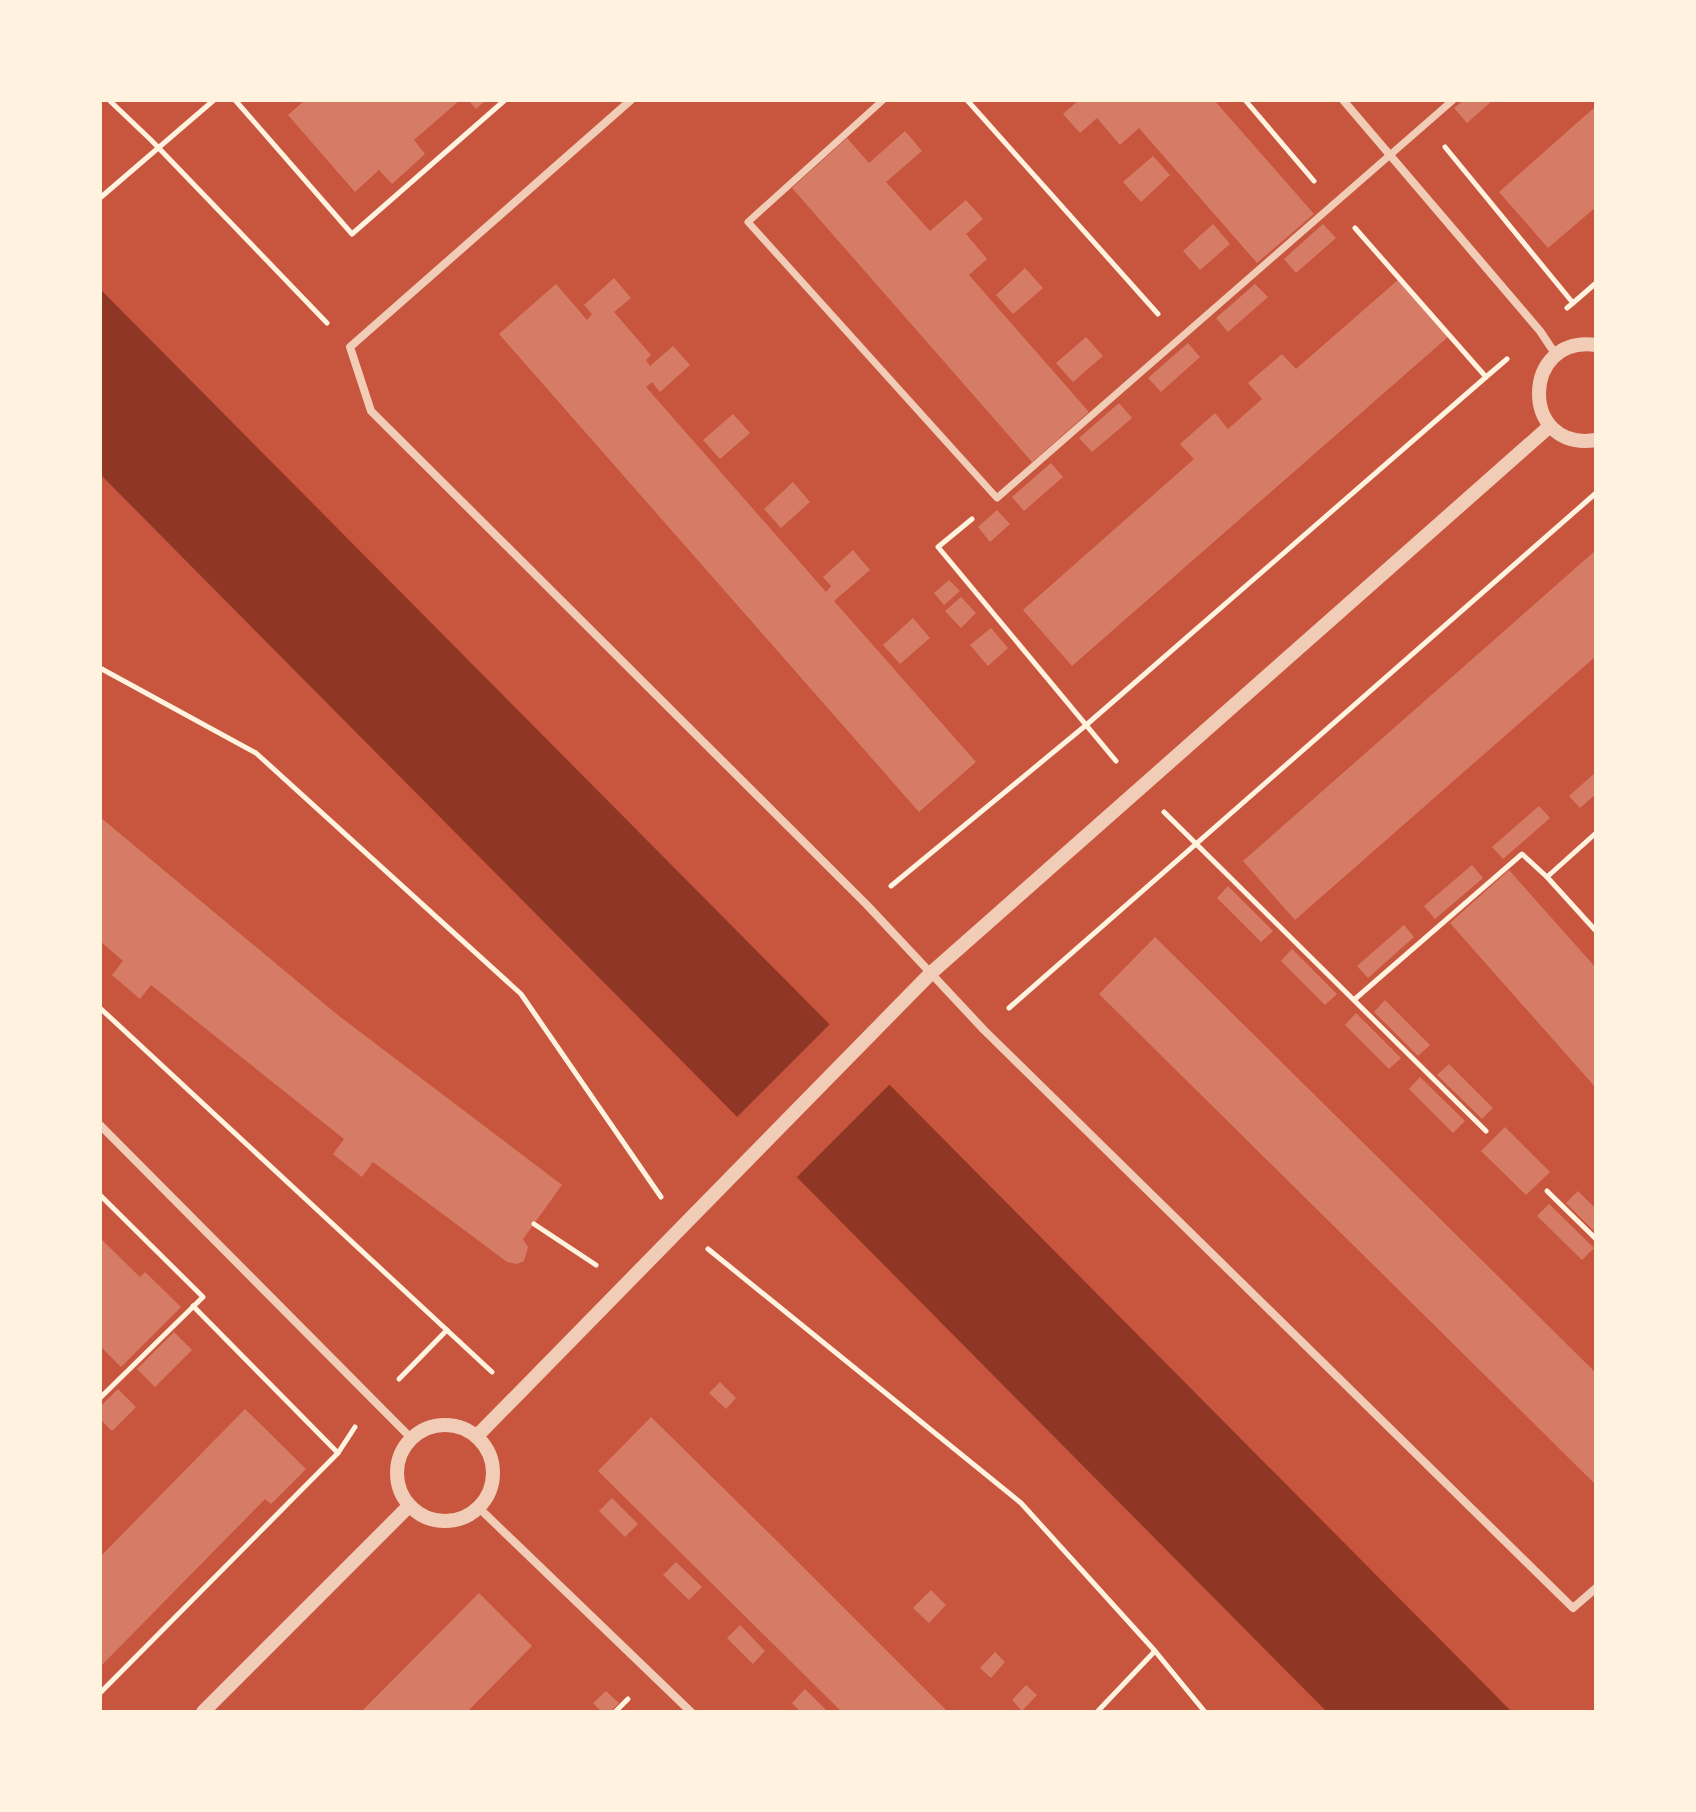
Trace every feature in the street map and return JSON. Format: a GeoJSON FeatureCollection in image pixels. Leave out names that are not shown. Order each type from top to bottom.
{"type":"FeatureCollection","features":[{"type":"Feature","properties":{"kind":"street"},"geometry":{"type":"LineString","coordinates":[[631,100],[350,347],[371,411],[867,905],[984,1030],[1573,1608],[1596,1588]]}},
{"type":"Feature","properties":{"kind":"street"},"geometry":{"type":"LineString","coordinates":[[883,100],[748,222],[997,498],[1453,100]]}},
{"type":"Feature","properties":{"kind":"street"},"geometry":{"type":"LineString","coordinates":[[1343,100],[1540,331],[1556,355]]}},
{"type":"Feature","properties":{"kind":"street"},"geometry":{"type":"LineString","coordinates":[[1596,345],[1577,345],[1556,355],[1543,369],[1538,389],[1540,409],[1557,433],[1575,440],[1596,440]]}},
{"type":"Feature","properties":{"kind":"street"},"geometry":{"type":"LineString","coordinates":[[477,1436],[931,973],[1550,426]]}},
{"type":"Feature","properties":{"kind":"street"},"geometry":{"type":"LineString","coordinates":[[100,1125],[411,1438]]}},
{"type":"Feature","properties":{"kind":"street"},"geometry":{"type":"LineString","coordinates":[[443,1424],[456,1425],[477,1436],[489,1453],[493,1472],[489,1491],[479,1508],[462,1518],[443,1521],[424,1517],[409,1506],[399,1490],[396,1471],[400,1453],[411,1438],[420,1431],[443,1424]]}},
{"type":"Feature","properties":{"kind":"street"},"geometry":{"type":"LineString","coordinates":[[203,1712],[409,1506]]}},
{"type":"Feature","properties":{"kind":"street"},"geometry":{"type":"LineString","coordinates":[[479,1508],[691,1712]]}},
{"type":"Feature","properties":{"kind":"path"},"geometry":{"type":"LineString","coordinates":[[109,100],[350,347]]}},
{"type":"Feature","properties":{"kind":"path"},"geometry":{"type":"LineString","coordinates":[[100,198],[214,100]]}},
{"type":"Feature","properties":{"kind":"path"},"geometry":{"type":"LineString","coordinates":[[235,100],[352,234],[505,100]]}},
{"type":"Feature","properties":{"kind":"path"},"geometry":{"type":"LineString","coordinates":[[967,100],[1180,339]]}},
{"type":"Feature","properties":{"kind":"path"},"geometry":{"type":"LineString","coordinates":[[1573,303],[1596,283]]}},
{"type":"Feature","properties":{"kind":"path"},"geometry":{"type":"LineString","coordinates":[[867,905],[1085,726],[1486,377]]}},
{"type":"Feature","properties":{"kind":"path"},"geometry":{"type":"LineString","coordinates":[[984,1030],[1596,493]]}},
{"type":"Feature","properties":{"kind":"path"},"geometry":{"type":"LineString","coordinates":[[997,498],[938,547],[1140,789],[1486,1131]]}},
{"type":"Feature","properties":{"kind":"path"},"geometry":{"type":"LineString","coordinates":[[100,668],[256,753],[521,994],[681,1227],[1021,1503],[1155,1651],[1205,1712]]}},
{"type":"Feature","properties":{"kind":"path"},"geometry":{"type":"LineString","coordinates":[[1547,877],[1596,833]]}},
{"type":"Feature","properties":{"kind":"path"},"geometry":{"type":"LineString","coordinates":[[1355,999],[1522,854],[1596,931]]}},
{"type":"Feature","properties":{"kind":"path"},"geometry":{"type":"LineString","coordinates":[[100,1008],[495,1374]]}},
{"type":"Feature","properties":{"kind":"path"},"geometry":{"type":"LineString","coordinates":[[1547,1191],[1596,1239]]}},
{"type":"Feature","properties":{"kind":"path"},"geometry":{"type":"LineString","coordinates":[[100,1195],[203,1297],[100,1398]]}},
{"type":"Feature","properties":{"kind":"path"},"geometry":{"type":"LineString","coordinates":[[534,1224],[600,1267],[590,1278]]}},
{"type":"Feature","properties":{"kind":"path"},"geometry":{"type":"LineString","coordinates":[[193,1306],[338,1453]]}},
{"type":"Feature","properties":{"kind":"path"},"geometry":{"type":"LineString","coordinates":[[399,1379],[447,1330]]}},
{"type":"Feature","properties":{"kind":"path"},"geometry":{"type":"LineString","coordinates":[[100,1693],[338,1453],[358,1422]]}},
{"type":"Feature","properties":{"kind":"path"},"geometry":{"type":"LineString","coordinates":[[1097,1712],[1155,1651]]}},
{"type":"Feature","properties":{"kind":"shaded area"},"geometry":{"type":"Polygon","coordinates":[[[100,289],[1512,1712],[1327,1712],[100,474],[100,289]]]}},
{"type":"Feature","properties":{"kind":"pier"},"geometry":{"type":"Polygon","coordinates":[[[832,1022],[892,1082],[794,1180],[734,1120],[832,1022]]]}},
{"type":"Feature","properties":{"kind":"building"},"geometry":{"type":"Polygon","coordinates":[[[305,100],[460,100],[414,140],[425,154],[392,184],[379,170],[355,192],[288,115],[305,100]]]}},
{"type":"Feature","properties":{"kind":"building"},"geometry":{"type":"Polygon","coordinates":[[[468,100],[486,100],[476,109],[468,100]]]}},
{"type":"Feature","properties":{"kind":"building"},"geometry":{"type":"Polygon","coordinates":[[[1079,100],[1214,100],[1314,214],[1257,263],[1139,128],[1120,145],[1097,118],[1080,133],[1063,114],[1079,100]]]}},
{"type":"Feature","properties":{"kind":"building"},"geometry":{"type":"Polygon","coordinates":[[[1464,100],[1493,100],[1467,123],[1454,108],[1464,100]]]}},
{"type":"Feature","properties":{"kind":"building"},"geometry":{"type":"Polygon","coordinates":[[[1596,106],[1596,207],[1548,248],[1499,192],[1596,106]]]}},
{"type":"Feature","properties":{"kind":"building"},"geometry":{"type":"Polygon","coordinates":[[[905,131],[922,151],[886,182],[930,231],[966,200],[983,219],[966,234],[987,259],[969,275],[1089,412],[1032,462],[792,188],[847,138],[869,163],[905,131]]]}},
{"type":"Feature","properties":{"kind":"building"},"geometry":{"type":"Polygon","coordinates":[[[1153,156],[1170,175],[1141,202],[1123,182],[1153,156]]]}},
{"type":"Feature","properties":{"kind":"building"},"geometry":{"type":"Polygon","coordinates":[[[1213,224],[1230,244],[1200,270],[1183,251],[1213,224]]]}},
{"type":"Feature","properties":{"kind":"building"},"geometry":{"type":"Polygon","coordinates":[[[1323,224],[1336,238],[1296,273],[1284,259],[1323,224]]]}},
{"type":"Feature","properties":{"kind":"building"},"geometry":{"type":"Polygon","coordinates":[[[1025,268],[1043,288],[1013,314],[996,295],[1025,268]]]}},
{"type":"Feature","properties":{"kind":"building"},"geometry":{"type":"Polygon","coordinates":[[[614,278],[631,298],[614,312],[651,355],[646,360],[650,366],[673,346],[690,365],[660,392],[652,382],[646,387],[826,592],[831,586],[823,577],[853,550],[870,570],[834,601],[976,762],[919,812],[499,334],[556,284],[587,320],[592,314],[584,305],[614,278]]]}},
{"type":"Feature","properties":{"kind":"building"},"geometry":{"type":"Polygon","coordinates":[[[1399,279],[1449,336],[1072,666],[1023,610],[1194,459],[1180,444],[1215,413],[1228,429],[1262,399],[1248,383],[1282,354],[1296,369],[1399,279]]]}},
{"type":"Feature","properties":{"kind":"building"},"geometry":{"type":"Polygon","coordinates":[[[1255,284],[1268,297],[1228,332],[1216,318],[1255,284]]]}},
{"type":"Feature","properties":{"kind":"building"},"geometry":{"type":"Polygon","coordinates":[[[1086,337],[1103,356],[1073,382],[1056,363],[1086,337]]]}},
{"type":"Feature","properties":{"kind":"building"},"geometry":{"type":"Polygon","coordinates":[[[1188,343],[1200,357],[1161,392],[1148,378],[1188,343]]]}},
{"type":"Feature","properties":{"kind":"building"},"geometry":{"type":"Polygon","coordinates":[[[1119,403],[1132,418],[1092,452],[1079,438],[1119,403]]]}},
{"type":"Feature","properties":{"kind":"building"},"geometry":{"type":"Polygon","coordinates":[[[733,414],[750,433],[720,459],[703,440],[733,414]]]}},
{"type":"Feature","properties":{"kind":"building"},"geometry":{"type":"Polygon","coordinates":[[[1051,463],[1063,477],[1024,511],[1012,497],[1051,463]]]}},
{"type":"Feature","properties":{"kind":"building"},"geometry":{"type":"Polygon","coordinates":[[[793,482],[810,502],[781,528],[764,509],[793,482]]]}},
{"type":"Feature","properties":{"kind":"building"},"geometry":{"type":"Polygon","coordinates":[[[997,510],[1010,524],[990,542],[978,527],[997,510]]]}},
{"type":"Feature","properties":{"kind":"building"},"geometry":{"type":"Polygon","coordinates":[[[1596,550],[1596,656],[1295,920],[1243,861],[1596,550]]]}},
{"type":"Feature","properties":{"kind":"building"},"geometry":{"type":"Polygon","coordinates":[[[949,580],[960,591],[944,605],[934,593],[949,580]]]}},
{"type":"Feature","properties":{"kind":"building"},"geometry":{"type":"Polygon","coordinates":[[[961,597],[976,613],[961,628],[945,611],[961,597]]]}},
{"type":"Feature","properties":{"kind":"building"},"geometry":{"type":"Polygon","coordinates":[[[913,618],[930,638],[900,664],[883,645],[913,618]]]}},
{"type":"Feature","properties":{"kind":"building"},"geometry":{"type":"Polygon","coordinates":[[[991,628],[1008,648],[988,666],[970,645],[991,628]]]}},
{"type":"Feature","properties":{"kind":"building"},"geometry":{"type":"Polygon","coordinates":[[[1596,772],[1596,794],[1580,808],[1569,796],[1596,772]]]}},
{"type":"Feature","properties":{"kind":"building"},"geometry":{"type":"Polygon","coordinates":[[[1539,806],[1550,818],[1503,859],[1492,847],[1539,806]]]}},
{"type":"Feature","properties":{"kind":"building"},"geometry":{"type":"Polygon","coordinates":[[[100,817],[339,1016],[562,1185],[523,1239],[528,1247],[524,1261],[517,1264],[507,1262],[373,1162],[362,1177],[333,1154],[344,1139],[151,985],[140,999],[112,975],[123,961],[100,941],[100,817]]]}},
{"type":"Feature","properties":{"kind":"building"},"geometry":{"type":"Polygon","coordinates":[[[1472,865],[1483,878],[1435,919],[1424,906],[1472,865]]]}},
{"type":"Feature","properties":{"kind":"building"},"geometry":{"type":"Polygon","coordinates":[[[1509,870],[1596,968],[1596,1088],[1450,923],[1509,870]]]}},
{"type":"Feature","properties":{"kind":"building"},"geometry":{"type":"Polygon","coordinates":[[[1228,886],[1273,931],[1261,942],[1217,898],[1228,886]]]}},
{"type":"Feature","properties":{"kind":"building"},"geometry":{"type":"Polygon","coordinates":[[[1404,925],[1414,937],[1368,978],[1357,966],[1404,925]]]}},
{"type":"Feature","properties":{"kind":"building"},"geometry":{"type":"Polygon","coordinates":[[[1155,937],[1596,1373],[1596,1485],[1099,994],[1155,937]]]}},
{"type":"Feature","properties":{"kind":"building"},"geometry":{"type":"Polygon","coordinates":[[[1292,949],[1337,994],[1325,1005],[1281,961],[1292,949]]]}},
{"type":"Feature","properties":{"kind":"building"},"geometry":{"type":"Polygon","coordinates":[[[1385,1000],[1430,1045],[1418,1056],[1374,1012],[1385,1000]]]}},
{"type":"Feature","properties":{"kind":"building"},"geometry":{"type":"Polygon","coordinates":[[[1356,1013],[1401,1058],[1389,1069],[1345,1025],[1356,1013]]]}},
{"type":"Feature","properties":{"kind":"building"},"geometry":{"type":"Polygon","coordinates":[[[1449,1064],[1493,1108],[1482,1119],[1437,1075],[1449,1064]]]}},
{"type":"Feature","properties":{"kind":"building"},"geometry":{"type":"Polygon","coordinates":[[[1420,1077],[1465,1121],[1453,1133],[1409,1089],[1420,1077]]]}},
{"type":"Feature","properties":{"kind":"building"},"geometry":{"type":"Polygon","coordinates":[[[1505,1127],[1550,1172],[1526,1195],[1481,1151],[1505,1127]]]}},
{"type":"Feature","properties":{"kind":"building"},"geometry":{"type":"Polygon","coordinates":[[[1578,1191],[1596,1209],[1596,1233],[1566,1203],[1578,1191]]]}},
{"type":"Feature","properties":{"kind":"building"},"geometry":{"type":"Polygon","coordinates":[[[1549,1204],[1594,1248],[1582,1260],[1537,1216],[1549,1204]]]}},
{"type":"Feature","properties":{"kind":"building"},"geometry":{"type":"Polygon","coordinates":[[[100,1238],[140,1277],[145,1272],[181,1307],[121,1367],[100,1346],[100,1238]]]}},
{"type":"Feature","properties":{"kind":"building"},"geometry":{"type":"Polygon","coordinates":[[[174,1332],[192,1350],[155,1387],[137,1369],[174,1332]]]}},
{"type":"Feature","properties":{"kind":"building"},"geometry":{"type":"Polygon","coordinates":[[[720,1382],[736,1398],[726,1409],[709,1393],[720,1382]]]}},
{"type":"Feature","properties":{"kind":"building"},"geometry":{"type":"Polygon","coordinates":[[[118,1389],[136,1407],[112,1431],[100,1419],[100,1407],[118,1389]]]}},
{"type":"Feature","properties":{"kind":"building"},"geometry":{"type":"Polygon","coordinates":[[[245,1409],[306,1469],[271,1504],[265,1499],[100,1667],[100,1557],[245,1409]]]}},
{"type":"Feature","properties":{"kind":"building"},"geometry":{"type":"Polygon","coordinates":[[[651,1417],[948,1712],[842,1712],[598,1471],[651,1417]]]}},
{"type":"Feature","properties":{"kind":"building"},"geometry":{"type":"Polygon","coordinates":[[[612,1498],[638,1524],[625,1537],[599,1511],[612,1498]]]}},
{"type":"Feature","properties":{"kind":"building"},"geometry":{"type":"Polygon","coordinates":[[[676,1562],[702,1587],[689,1600],[663,1575],[676,1562]]]}},
{"type":"Feature","properties":{"kind":"building"},"geometry":{"type":"Polygon","coordinates":[[[931,1590],[946,1605],[929,1623],[913,1608],[931,1590]]]}},
{"type":"Feature","properties":{"kind":"building"},"geometry":{"type":"Polygon","coordinates":[[[479,1593],[532,1646],[467,1712],[361,1712],[479,1593]]]}},
{"type":"Feature","properties":{"kind":"building"},"geometry":{"type":"Polygon","coordinates":[[[740,1625],[765,1651],[753,1664],[727,1638],[740,1625]]]}},
{"type":"Feature","properties":{"kind":"building"},"geometry":{"type":"Polygon","coordinates":[[[995,1652],[1005,1662],[991,1678],[980,1668],[995,1652]]]}},
{"type":"Feature","properties":{"kind":"building"},"geometry":{"type":"Polygon","coordinates":[[[1026,1685],[1037,1695],[1022,1711],[1012,1700],[1026,1685]]]}},
{"type":"Feature","properties":{"kind":"building"},"geometry":{"type":"Polygon","coordinates":[[[805,1689],[828,1712],[801,1712],[792,1703],[805,1689]]]}},
{"type":"Feature","properties":{"kind":"building"},"geometry":{"type":"Polygon","coordinates":[[[606,1691],[619,1703],[610,1712],[602,1712],[593,1703],[606,1691]]]}}]}
